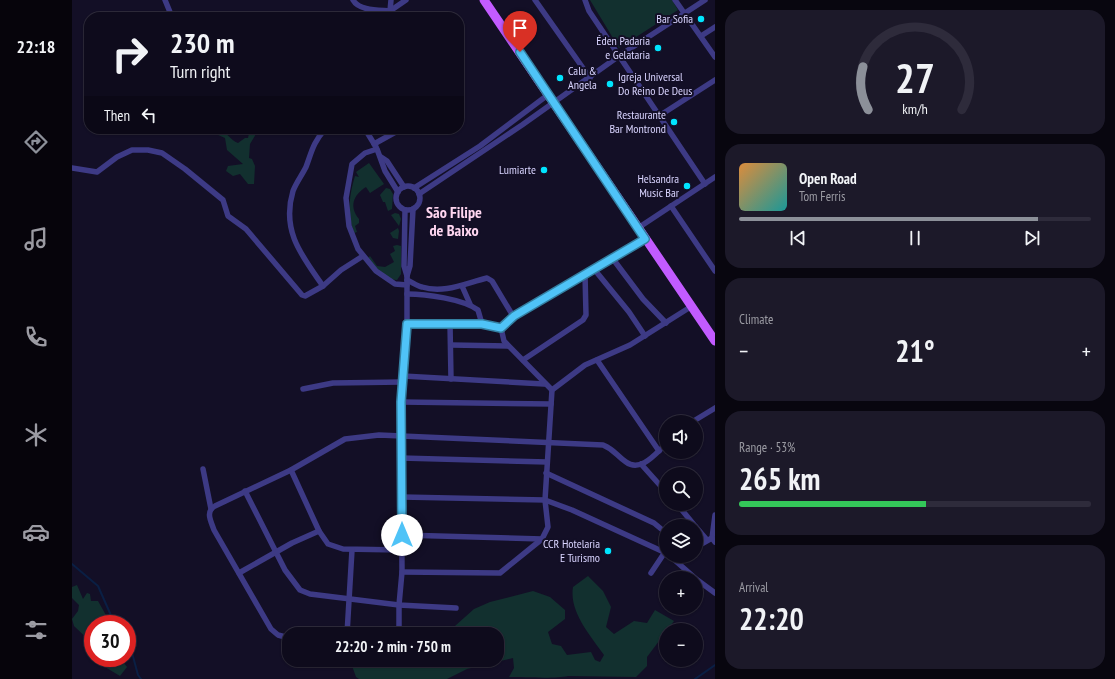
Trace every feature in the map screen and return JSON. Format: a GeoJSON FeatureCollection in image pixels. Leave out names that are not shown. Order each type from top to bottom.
{"type":"FeatureCollection","features":[{"type":"Feature","properties":{"kind":"main road"},"geometry":{"type":"LineString","coordinates":[[484,0],[715,341]]}},
{"type":"Feature","properties":{"kind":"street"},"geometry":{"type":"LineString","coordinates":[[165,0],[170,12]]}},
{"type":"Feature","properties":{"kind":"street"},"geometry":{"type":"LineString","coordinates":[[353,0],[355,4],[361,8],[390,11],[406,0]]}},
{"type":"Feature","properties":{"kind":"street"},"geometry":{"type":"LineString","coordinates":[[390,11],[391,0]]}},
{"type":"Feature","properties":{"kind":"street"},"geometry":{"type":"LineString","coordinates":[[535,0],[590,78]]}},
{"type":"Feature","properties":{"kind":"street"},"geometry":{"type":"LineString","coordinates":[[585,0],[589,11],[704,184]]}},
{"type":"Feature","properties":{"kind":"street"},"geometry":{"type":"LineString","coordinates":[[674,0],[715,57]]}},
{"type":"Feature","properties":{"kind":"street"},"geometry":{"type":"LineString","coordinates":[[419,194],[590,78],[619,56],[705,0]]}},
{"type":"Feature","properties":{"kind":"street"},"geometry":{"type":"LineString","coordinates":[[701,36],[715,27]]}},
{"type":"Feature","properties":{"kind":"street"},"geometry":{"type":"LineString","coordinates":[[659,116],[715,80]]}},
{"type":"Feature","properties":{"kind":"street"},"geometry":{"type":"LineString","coordinates":[[398,192],[404,187],[414,188],[480,146],[549,94]]}},
{"type":"Feature","properties":{"kind":"street"},"geometry":{"type":"LineString","coordinates":[[320,134],[314,141],[306,167],[293,191],[290,212],[292,230],[297,249],[323,286]]}},
{"type":"Feature","properties":{"kind":"street"},"geometry":{"type":"LineString","coordinates":[[368,134],[381,157],[385,171],[398,192],[397,203],[405,210],[413,209],[418,204],[419,194],[414,188]]}},
{"type":"Feature","properties":{"kind":"street"},"geometry":{"type":"LineString","coordinates":[[394,134],[365,153],[352,164],[346,198],[349,226],[358,249],[376,271],[395,284],[407,280],[420,287],[433,289],[462,286],[487,278],[492,281],[514,316]]}},
{"type":"Feature","properties":{"kind":"street"},"geometry":{"type":"LineString","coordinates":[[72,168],[91,172],[100,170],[117,157],[132,150],[148,150],[162,153],[185,169],[223,200],[228,216],[246,228],[302,295],[310,294],[323,286],[341,270],[363,256]]}},
{"type":"Feature","properties":{"kind":"street"},"geometry":{"type":"LineString","coordinates":[[381,157],[387,161],[404,187]]}},
{"type":"Feature","properties":{"kind":"street"},"geometry":{"type":"LineString","coordinates":[[638,228],[715,177]]}},
{"type":"Feature","properties":{"kind":"street"},"geometry":{"type":"LineString","coordinates":[[671,206],[715,271]]}},
{"type":"Feature","properties":{"kind":"street"},"geometry":{"type":"LineString","coordinates":[[407,280],[410,266],[413,209]]}},
{"type":"Feature","properties":{"kind":"street"},"geometry":{"type":"LineString","coordinates":[[399,627],[402,572],[400,437],[402,380],[407,324],[407,280],[404,266],[405,210]]}},
{"type":"Feature","properties":{"kind":"street"},"geometry":{"type":"LineString","coordinates":[[552,390],[544,384],[523,360],[508,346],[501,335],[501,328],[514,316],[645,239]]}},
{"type":"Feature","properties":{"kind":"street"},"geometry":{"type":"LineString","coordinates":[[613,259],[643,299],[666,323]]}},
{"type":"Feature","properties":{"kind":"street"},"geometry":{"type":"LineString","coordinates":[[594,269],[645,336]]}},
{"type":"Feature","properties":{"kind":"street"},"geometry":{"type":"LineString","coordinates":[[523,360],[583,320],[586,315],[585,274]]}},
{"type":"Feature","properties":{"kind":"street"},"geometry":{"type":"LineString","coordinates":[[462,286],[470,304]]}},
{"type":"Feature","properties":{"kind":"street"},"geometry":{"type":"LineString","coordinates":[[407,294],[470,304],[478,310],[481,315],[482,324]]}},
{"type":"Feature","properties":{"kind":"street"},"geometry":{"type":"LineString","coordinates":[[402,572],[500,573],[542,539],[548,527],[545,500],[552,390],[584,365],[645,336],[692,306]]}},
{"type":"Feature","properties":{"kind":"street"},"geometry":{"type":"LineString","coordinates":[[407,324],[482,324],[501,328]]}},
{"type":"Feature","properties":{"kind":"street"},"geometry":{"type":"LineString","coordinates":[[450,324],[452,379]]}},
{"type":"Feature","properties":{"kind":"street"},"geometry":{"type":"LineString","coordinates":[[451,345],[508,346]]}},
{"type":"Feature","properties":{"kind":"street"},"geometry":{"type":"LineString","coordinates":[[211,509],[245,491],[291,470],[345,438],[379,434],[400,437],[603,445],[613,449],[626,463],[641,464],[659,451],[596,360]]}},
{"type":"Feature","properties":{"kind":"street"},"geometry":{"type":"LineString","coordinates":[[303,389],[333,383],[402,380],[452,379],[544,384]]}},
{"type":"Feature","properties":{"kind":"street"},"geometry":{"type":"LineString","coordinates":[[401,402],[550,404]]}},
{"type":"Feature","properties":{"kind":"street"},"geometry":{"type":"LineString","coordinates":[[703,415],[715,408]]}},
{"type":"Feature","properties":{"kind":"street"},"geometry":{"type":"LineString","coordinates":[[401,458],[547,462]]}},
{"type":"Feature","properties":{"kind":"street"},"geometry":{"type":"LineString","coordinates":[[641,464],[659,484]]}},
{"type":"Feature","properties":{"kind":"street"},"geometry":{"type":"LineString","coordinates":[[202,469],[211,509],[209,517],[214,530],[271,629],[278,635],[282,636]]}},
{"type":"Feature","properties":{"kind":"street"},"geometry":{"type":"LineString","coordinates":[[291,470],[319,531],[328,544],[343,549],[352,550],[401,550]]}},
{"type":"Feature","properties":{"kind":"street"},"geometry":{"type":"LineString","coordinates":[[546,473],[654,523],[659,527]]}},
{"type":"Feature","properties":{"kind":"street"},"geometry":{"type":"LineString","coordinates":[[245,491],[276,554],[300,590],[310,594],[399,605],[456,608]]}},
{"type":"Feature","properties":{"kind":"street"},"geometry":{"type":"LineString","coordinates":[[402,497],[545,500],[578,512],[659,549]]}},
{"type":"Feature","properties":{"kind":"street"},"geometry":{"type":"LineString","coordinates":[[683,511],[689,519]]}},
{"type":"Feature","properties":{"kind":"street"},"geometry":{"type":"LineString","coordinates":[[711,540],[715,515]]}},
{"type":"Feature","properties":{"kind":"street"},"geometry":{"type":"LineString","coordinates":[[239,573],[276,554],[292,543],[319,531]]}},
{"type":"Feature","properties":{"kind":"street"},"geometry":{"type":"LineString","coordinates":[[703,533],[711,540]]}},
{"type":"Feature","properties":{"kind":"street"},"geometry":{"type":"LineString","coordinates":[[402,535],[542,539]]}},
{"type":"Feature","properties":{"kind":"street"},"geometry":{"type":"LineString","coordinates":[[348,627],[351,598],[352,550]]}},
{"type":"Feature","properties":{"kind":"street"},"geometry":{"type":"LineString","coordinates":[[651,573],[659,561]]}},
{"type":"Feature","properties":{"kind":"street"},"geometry":{"type":"LineString","coordinates":[[679,563],[688,571]]}},
{"type":"Feature","properties":{"kind":"street"},"geometry":{"type":"LineString","coordinates":[[703,584],[715,593]]}},
{"type":"Feature","properties":{"kind":"green space"},"geometry":{"type":"Polygon","coordinates":[[[590,0],[672,0],[678,10],[619,48],[590,0]]]}},
{"type":"Feature","properties":{"kind":"green space"},"geometry":{"type":"Polygon","coordinates":[[[216,134],[226,134],[238,143],[245,138],[248,138],[249,134],[256,134],[250,144],[249,158],[252,159],[255,166],[254,184],[248,184],[240,174],[233,176],[226,171],[228,166],[243,164],[227,150],[225,138],[216,134]]]}},
{"type":"Feature","properties":{"kind":"green space"},"geometry":{"type":"Polygon","coordinates":[[[369,163],[384,184],[370,193],[366,187],[355,197],[353,206],[359,219],[359,223],[355,226],[357,232],[354,233],[350,218],[351,191],[355,176],[359,177],[356,172],[369,163]]]}},
{"type":"Feature","properties":{"kind":"green space"},"geometry":{"type":"Polygon","coordinates":[[[386,188],[390,189],[393,194],[392,209],[388,211],[385,202],[383,202],[380,195],[386,188]]]}},
{"type":"Feature","properties":{"kind":"green space"},"geometry":{"type":"Polygon","coordinates":[[[395,213],[399,214],[401,219],[399,226],[391,215],[395,213]]]}},
{"type":"Feature","properties":{"kind":"green space"},"geometry":{"type":"Polygon","coordinates":[[[398,228],[398,239],[393,238],[390,233],[398,228]]]}},
{"type":"Feature","properties":{"kind":"green space"},"geometry":{"type":"Polygon","coordinates":[[[393,246],[401,246],[401,274],[397,280],[388,278],[384,275],[368,258],[370,256],[377,266],[385,267],[394,262],[390,254],[395,251],[393,246]]]}},
{"type":"Feature","properties":{"kind":"green space"},"geometry":{"type":"Polygon","coordinates":[[[588,576],[603,591],[611,607],[606,627],[614,634],[634,621],[647,623],[655,610],[659,612],[659,615],[664,615],[674,621],[672,623],[659,623],[659,641],[647,657],[647,666],[636,677],[509,677],[514,668],[513,658],[504,660],[504,627],[454,627],[474,609],[490,602],[533,591],[550,597],[565,610],[565,619],[548,632],[552,644],[561,646],[567,655],[591,652],[595,660],[600,662],[604,655],[577,614],[574,605],[573,587],[588,576]]]}},
{"type":"Feature","properties":{"kind":"green space"},"geometry":{"type":"Polygon","coordinates":[[[77,585],[83,599],[87,593],[90,594],[91,601],[98,601],[106,615],[84,615],[84,635],[74,626],[72,619],[78,611],[79,605],[72,598],[72,587],[77,585]]]}},
{"type":"Feature","properties":{"kind":"green space"},"geometry":{"type":"Polygon","coordinates":[[[105,667],[127,667],[120,676],[105,667]]]}},
{"type":"Feature","properties":{"kind":"green space"},"geometry":{"type":"Polygon","coordinates":[[[352,667],[475,667],[467,669],[447,679],[359,679],[356,677],[352,667]]]}},
{"type":"Feature","properties":{"kind":"waterway"},"geometry":{"type":"LineString","coordinates":[[72,564],[98,586],[111,615]]}},
{"type":"Feature","properties":{"kind":"waterway"},"geometry":{"type":"LineString","coordinates":[[695,679],[715,665]]}},
{"type":"Feature","properties":{"kind":"waterway"},"geometry":{"type":"LineString","coordinates":[[136,667],[141,679]]}},
{"type":"Feature","properties":{"kind":"place","name":"Bar Sofia"},"geometry":{"type":"Point","coordinates":[701,19]}},
{"type":"Feature","properties":{"kind":"place","name":"Éden Padaria e Gelataria"},"geometry":{"type":"Point","coordinates":[658,48]}},
{"type":"Feature","properties":{"kind":"place","name":"Calu & Angela"},"geometry":{"type":"Point","coordinates":[560,78]}},
{"type":"Feature","properties":{"kind":"place","name":"Igreja Universal Do Reino De Deus"},"geometry":{"type":"Point","coordinates":[610,84]}},
{"type":"Feature","properties":{"kind":"place","name":"Restaurante Bar Montrond"},"geometry":{"type":"Point","coordinates":[674,122]}},
{"type":"Feature","properties":{"kind":"place","name":"Lumiarte"},"geometry":{"type":"Point","coordinates":[544,170]}},
{"type":"Feature","properties":{"kind":"place","name":"Helsandra Music Bar"},"geometry":{"type":"Point","coordinates":[687,186]}},
{"type":"Feature","properties":{"kind":"place","name":"CCR Hotelaria E Turismo"},"geometry":{"type":"Point","coordinates":[608,551]}},
{"type":"Feature","properties":{"kind":"district","name":"São Filipe de Baixo"},"geometry":{"type":"Point","coordinates":[454,221]}},
{"type":"Feature","properties":{"kind":"route"},"geometry":{"type":"LineString","coordinates":[[402,535],[400,437],[402,376],[407,324],[482,324],[501,328],[514,316],[645,239],[520,52]]}}]}
